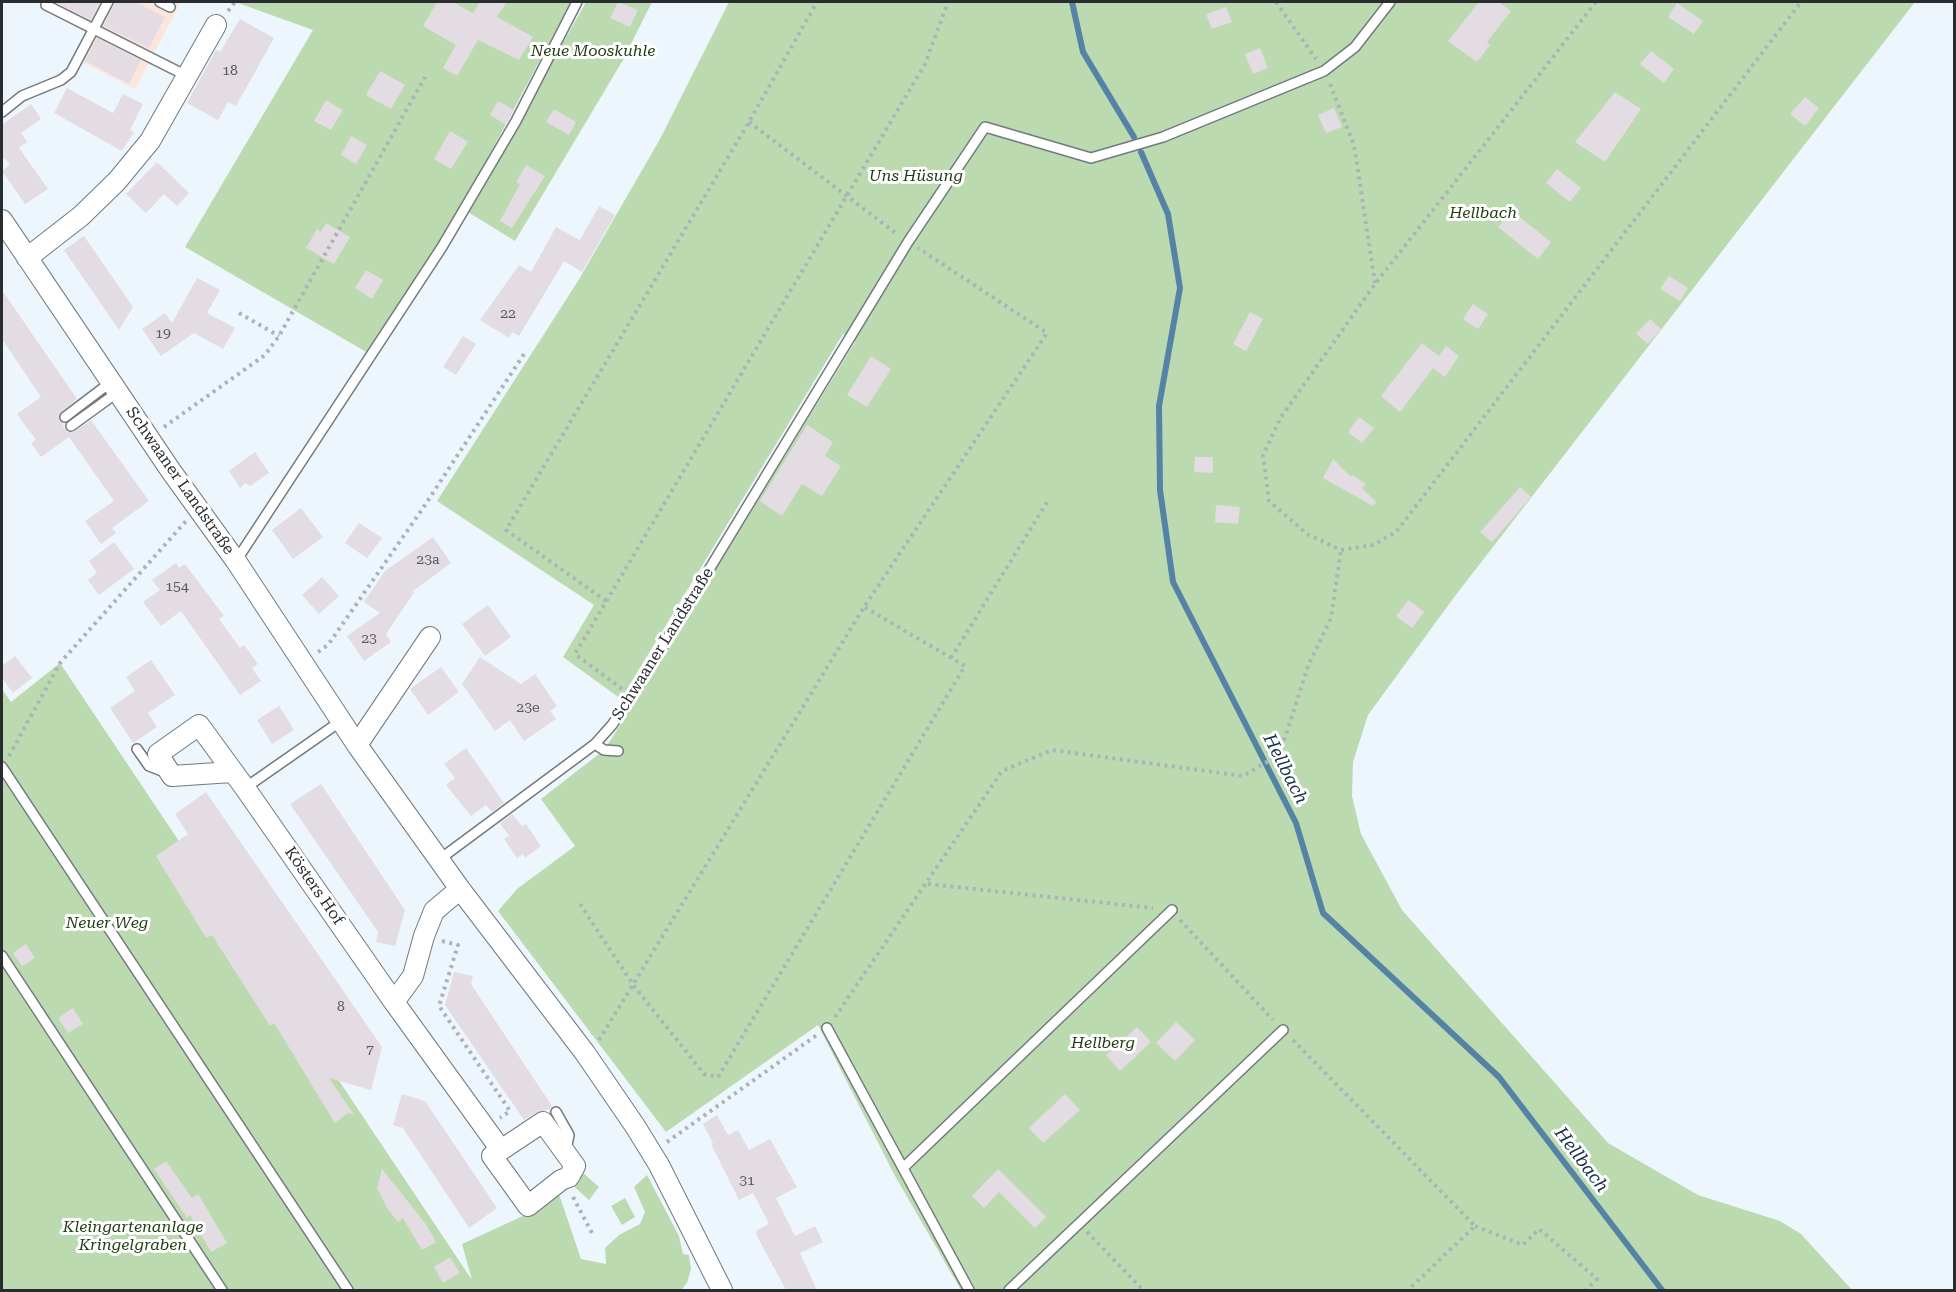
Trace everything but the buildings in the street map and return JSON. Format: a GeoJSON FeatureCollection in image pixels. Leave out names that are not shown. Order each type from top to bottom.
{"type":"FeatureCollection","features":[{"type":"Feature","properties":{"kind":"street"},"geometry":{"type":"LineString","coordinates":[[27,258],[81,216],[117,181],[150,141],[216,25]]}},
{"type":"Feature","properties":{"kind":"street","name":"Schwaaner Landstraße"},"geometry":{"type":"LineString","coordinates":[[2,220],[149,438],[236,561],[357,744],[460,889],[585,1053],[659,1165],[722,1290]]}},
{"type":"Feature","properties":{"kind":"street"},"geometry":{"type":"LineString","coordinates":[[357,744],[430,637]]}},
{"type":"Feature","properties":{"kind":"street","name":"Kösters Hof"},"geometry":{"type":"LineString","coordinates":[[172,776],[158,754],[200,725],[501,1150]]}},
{"type":"Feature","properties":{"kind":"street"},"geometry":{"type":"LineString","coordinates":[[172,776],[232,772]]}},
{"type":"Feature","properties":{"kind":"street"},"geometry":{"type":"LineString","coordinates":[[394,1002],[413,976],[423,936],[434,911],[460,889]]}},
{"type":"Feature","properties":{"kind":"street"},"geometry":{"type":"LineString","coordinates":[[543,1122],[565,1152],[575,1166],[569,1177],[561,1180],[528,1206],[492,1156],[543,1122]]}},
{"type":"Feature","properties":{"kind":"lane"},"geometry":{"type":"LineString","coordinates":[[2,112],[22,96],[61,80],[71,72],[108,2]]}},
{"type":"Feature","properties":{"kind":"lane"},"geometry":{"type":"LineString","coordinates":[[160,2],[170,7]]}},
{"type":"Feature","properties":{"kind":"lane"},"geometry":{"type":"LineString","coordinates":[[236,561],[442,247],[516,121],[577,2]]}},
{"type":"Feature","properties":{"kind":"lane"},"geometry":{"type":"LineString","coordinates":[[1324,71],[1354,47],[1390,2]]}},
{"type":"Feature","properties":{"kind":"lane"},"geometry":{"type":"LineString","coordinates":[[46,5],[187,76]]}},
{"type":"Feature","properties":{"kind":"lane","name":"Schwaaner Landstraße"},"geometry":{"type":"LineString","coordinates":[[440,859],[595,744],[632,697],[908,242],[985,126],[1091,159],[1163,136],[1324,71]]}},
{"type":"Feature","properties":{"kind":"lane"},"geometry":{"type":"LineString","coordinates":[[64,417],[115,387]]}},
{"type":"Feature","properties":{"kind":"lane"},"geometry":{"type":"LineString","coordinates":[[70,426],[115,387]]}},
{"type":"Feature","properties":{"kind":"lane"},"geometry":{"type":"LineString","coordinates":[[245,788],[341,721]]}},
{"type":"Feature","properties":{"kind":"lane"},"geometry":{"type":"LineString","coordinates":[[595,744],[604,750],[618,751]]}},
{"type":"Feature","properties":{"kind":"lane"},"geometry":{"type":"LineString","coordinates":[[137,749],[149,766],[172,776]]}},
{"type":"Feature","properties":{"kind":"lane"},"geometry":{"type":"LineString","coordinates":[[2,767],[348,1290]]}},
{"type":"Feature","properties":{"kind":"lane"},"geometry":{"type":"LineString","coordinates":[[903,1168],[1172,910]]}},
{"type":"Feature","properties":{"kind":"lane"},"geometry":{"type":"LineString","coordinates":[[2,956],[222,1290]]}},
{"type":"Feature","properties":{"kind":"lane"},"geometry":{"type":"LineString","coordinates":[[827,1028],[969,1290]]}},
{"type":"Feature","properties":{"kind":"lane"},"geometry":{"type":"LineString","coordinates":[[1009,1290],[1283,1030]]}},
{"type":"Feature","properties":{"kind":"lane"},"geometry":{"type":"LineString","coordinates":[[556,1112],[569,1135],[569,1147],[565,1152]]}},
{"type":"Feature","properties":{"kind":"path"},"geometry":{"type":"LineString","coordinates":[[606,601],[506,530],[749,122],[817,2]]}},
{"type":"Feature","properties":{"kind":"path"},"geometry":{"type":"LineString","coordinates":[[632,697],[575,654],[849,196],[925,64],[948,2]]}},
{"type":"Feature","properties":{"kind":"path"},"geometry":{"type":"LineString","coordinates":[[1276,2],[1324,71],[1354,145],[1375,284]]}},
{"type":"Feature","properties":{"kind":"path"},"geometry":{"type":"LineString","coordinates":[[1596,2],[1375,284],[1281,417],[1263,455],[1269,501],[1306,534],[1341,550],[1374,545],[1396,532],[1800,2]]}},
{"type":"Feature","properties":{"kind":"path"},"geometry":{"type":"LineString","coordinates":[[149,438],[264,355],[279,336],[425,77]]}},
{"type":"Feature","properties":{"kind":"path"},"geometry":{"type":"LineString","coordinates":[[585,1053],[599,1041],[634,986],[864,607],[1047,333],[908,242],[749,122]]}},
{"type":"Feature","properties":{"kind":"path"},"geometry":{"type":"LineString","coordinates":[[239,313],[279,336]]}},
{"type":"Feature","properties":{"kind":"path"},"geometry":{"type":"LineString","coordinates":[[303,663],[328,645],[421,511],[525,351]]}},
{"type":"Feature","properties":{"kind":"path"},"geometry":{"type":"LineString","coordinates":[[951,658],[1049,499]]}},
{"type":"Feature","properties":{"kind":"path"},"geometry":{"type":"LineString","coordinates":[[2,767],[60,663],[198,508]]}},
{"type":"Feature","properties":{"kind":"path"},"geometry":{"type":"LineString","coordinates":[[664,1145],[827,1028],[928,884],[1002,771],[1052,750],[1243,776],[1272,759],[1285,738],[1308,666],[1331,618],[1341,550]]}},
{"type":"Feature","properties":{"kind":"path"},"geometry":{"type":"LineString","coordinates":[[580,904],[634,986],[704,1074],[718,1077],[965,666],[864,607]]}},
{"type":"Feature","properties":{"kind":"path"},"geometry":{"type":"LineString","coordinates":[[928,884],[1172,910],[1283,1030],[1475,1226],[1523,1245],[1539,1230],[1597,1279],[1586,1290]]}},
{"type":"Feature","properties":{"kind":"path"},"geometry":{"type":"LineString","coordinates":[[423,936],[458,945],[439,1006],[510,1111],[485,1129]]}},
{"type":"Feature","properties":{"kind":"path"},"geometry":{"type":"LineString","coordinates":[[561,1180],[581,1209],[592,1233]]}},
{"type":"Feature","properties":{"kind":"path"},"geometry":{"type":"LineString","coordinates":[[1080,1225],[1143,1290]]}},
{"type":"Feature","properties":{"kind":"path"},"geometry":{"type":"LineString","coordinates":[[1408,1290],[1475,1226]]}},
{"type":"Feature","properties":{"kind":"shaded area"},"geometry":{"type":"Polygon","coordinates":[[[41,2],[181,2],[135,89],[82,62],[95,38],[44,10],[41,2]]]}},
{"type":"Feature","properties":{"kind":"green space"},"geometry":{"type":"Polygon","coordinates":[[[235,2],[571,2],[461,208],[368,353],[185,247],[313,30],[235,2]]]}},
{"type":"Feature","properties":{"kind":"green space","name":"Neue Mooskuhle"},"geometry":{"type":"Polygon","coordinates":[[[586,2],[652,2],[623,60],[515,241],[468,212],[586,2]]]}},
{"type":"Feature","properties":{"kind":"green space"},"geometry":{"type":"Polygon","coordinates":[[[729,2],[1915,2],[1455,596],[1368,715],[1353,762],[1352,796],[1361,834],[1402,910],[1608,1143],[1698,1195],[1780,1221],[1801,1234],[1852,1290],[961,1290],[895,1176],[818,1025],[666,1132],[498,911],[517,889],[575,846],[541,799],[604,750],[855,342],[843,334],[621,699],[563,657],[594,605],[437,501],[578,281],[660,139],[729,2]]]}},
{"type":"Feature","properties":{"kind":"green space","name":"Neuer Weg"},"geometry":{"type":"Polygon","coordinates":[[[60,663],[472,1280],[462,1244],[525,1215],[558,1191],[581,1259],[606,1264],[605,1248],[619,1235],[640,1224],[645,1212],[634,1187],[647,1175],[679,1236],[683,1254],[689,1255],[691,1269],[687,1283],[681,1290],[2,1290],[2,689],[11,702],[60,663]]]}},
{"type":"Feature","properties":{"kind":"green space"},"geometry":{"type":"Polygon","coordinates":[[[582,1172],[599,1187],[589,1200],[571,1184],[582,1172]]]}},
{"type":"Feature","properties":{"kind":"green space"},"geometry":{"type":"Polygon","coordinates":[[[625,1198],[635,1217],[622,1225],[611,1206],[625,1198]]]}},
{"type":"Feature","properties":{"kind":"waterway","name":"Hellbach"},"geometry":{"type":"LineString","coordinates":[[1072,2],[1083,52],[1134,137]]}},
{"type":"Feature","properties":{"kind":"waterway","name":"Hellbach"},"geometry":{"type":"LineString","coordinates":[[1141,152],[1168,214],[1180,288],[1159,406],[1160,490],[1173,582],[1296,823],[1323,913],[1499,1077],[1662,1290]]}},
{"type":"Feature","properties":{"kind":"park label","name":"Uns Hüsung"},"geometry":{"type":"Point","coordinates":[916,176]}},
{"type":"Feature","properties":{"kind":"park label","name":"Hellberg"},"geometry":{"type":"Point","coordinates":[1103,1043]}},
{"type":"Feature","properties":{"kind":"park label","name":"Kleingartenanlage Kringelgraben"},"geometry":{"type":"Point","coordinates":[133,1236]}}]}
